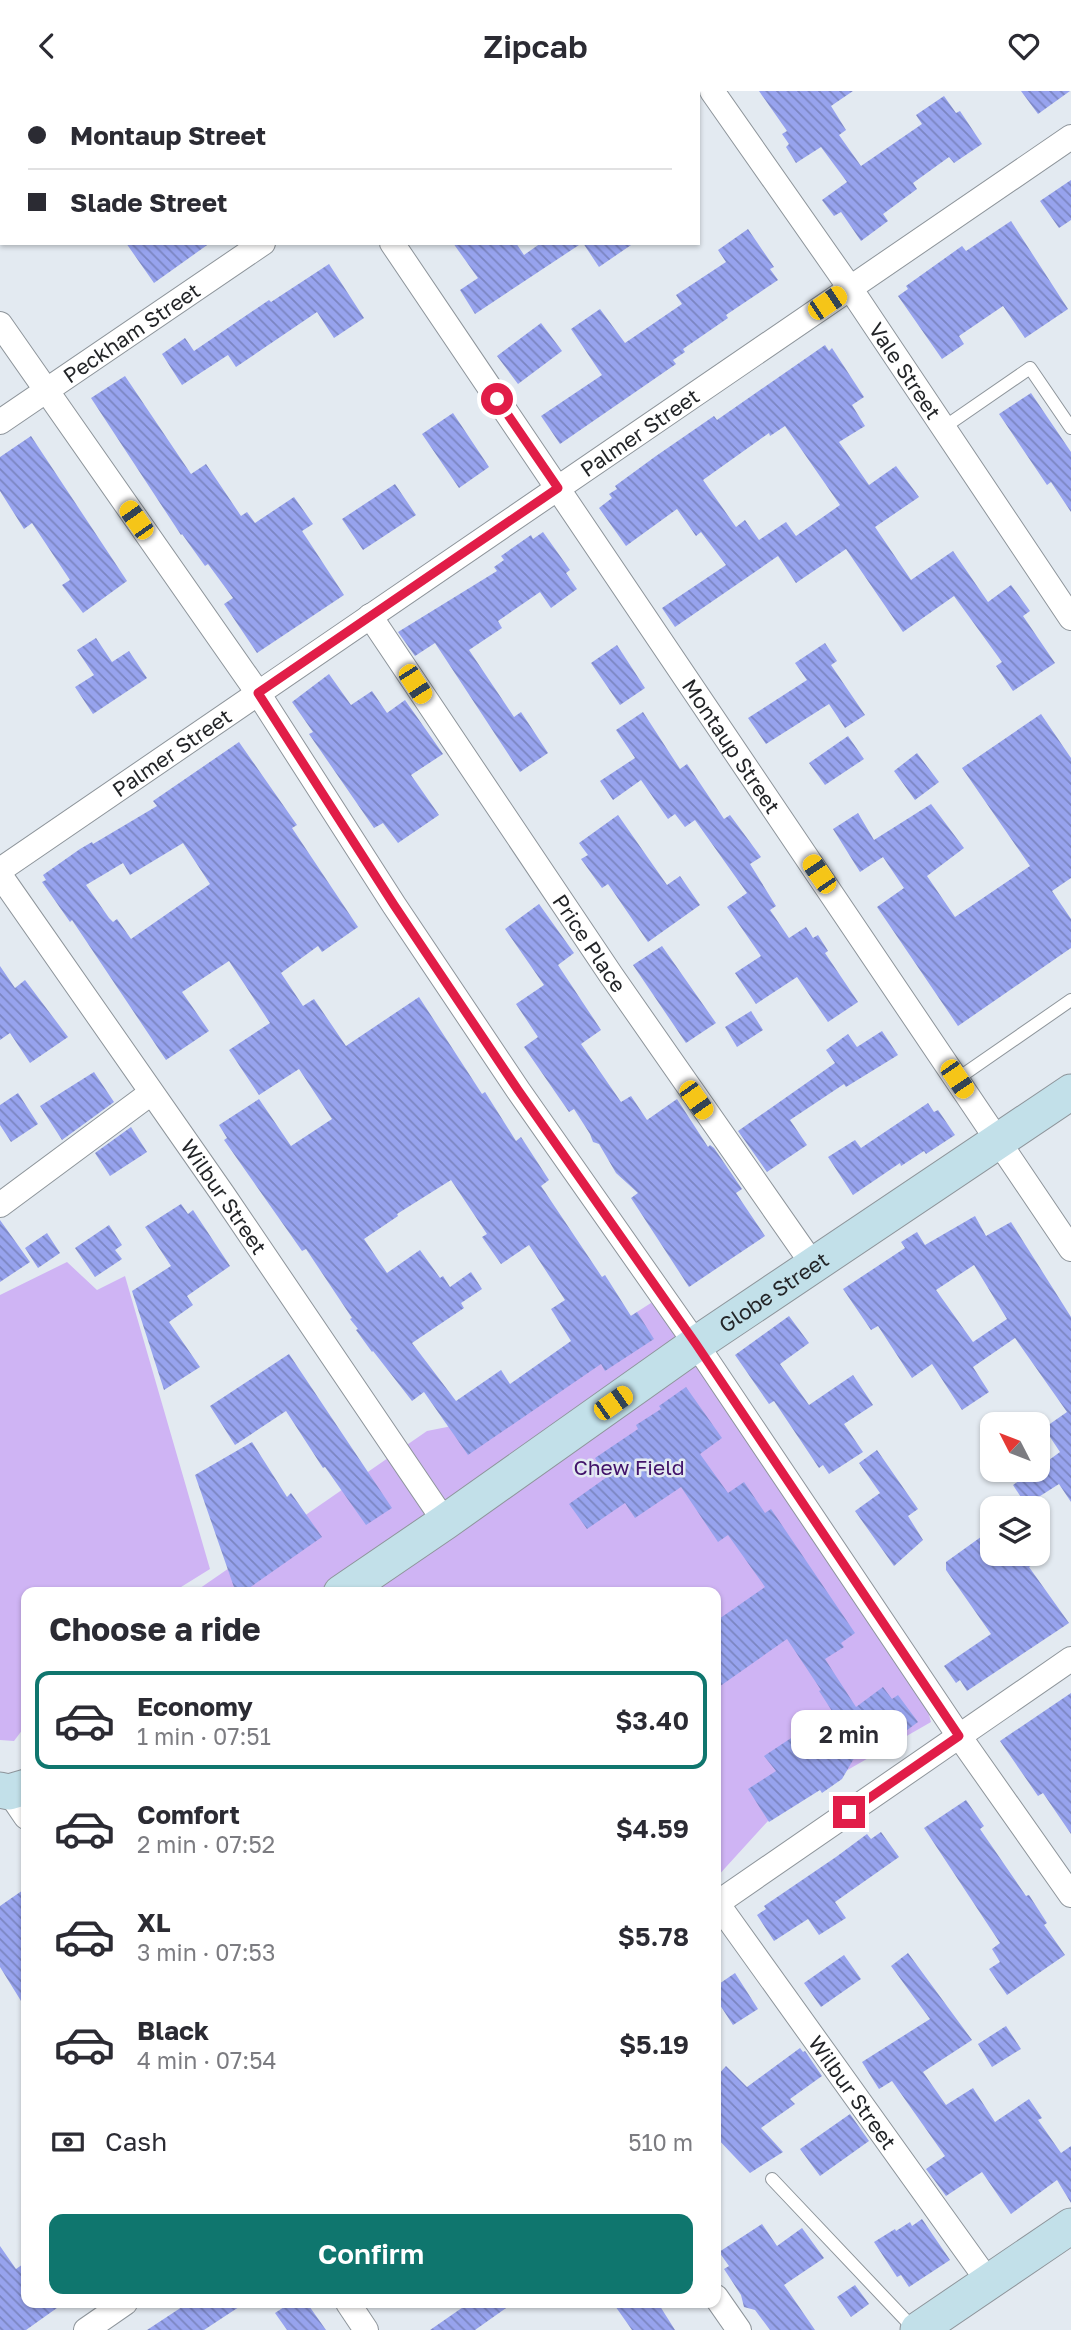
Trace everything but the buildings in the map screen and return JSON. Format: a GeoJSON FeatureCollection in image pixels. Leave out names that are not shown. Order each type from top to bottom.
{"type":"FeatureCollection","features":[{"type":"Feature","properties":{"kind":"main road","name":"Globe Street"},"geometry":{"type":"LineString","coordinates":[[350,1587],[696,1344],[1071,1092]]}},
{"type":"Feature","properties":{"kind":"main road"},"geometry":{"type":"LineString","coordinates":[[917,2330],[1071,2226]]}},
{"type":"Feature","properties":{"kind":"street","name":"Vale Street"},"geometry":{"type":"LineString","coordinates":[[712,91],[850,288],[943,428],[1067,602]]}},
{"type":"Feature","properties":{"kind":"street","name":"Palmer Street"},"geometry":{"type":"LineString","coordinates":[[0,872],[1071,137]]}},
{"type":"Feature","properties":{"kind":"street","name":"Peckham Street"},"geometry":{"type":"LineString","coordinates":[[0,422],[259,245]]}},
{"type":"Feature","properties":{"kind":"street","name":"Montaup Street"},"geometry":{"type":"LineString","coordinates":[[392,245],[1071,1249]]}},
{"type":"Feature","properties":{"kind":"street"},"geometry":{"type":"LineString","coordinates":[[0,324],[258,693],[394,905],[518,1090],[696,1344],[959,1736],[1071,1895]]}},
{"type":"Feature","properties":{"kind":"street","name":"Price Place"},"geometry":{"type":"LineString","coordinates":[[370,617],[596,953],[814,1266]]}},
{"type":"Feature","properties":{"kind":"street","name":"Wilbur Street"},"geometry":{"type":"LineString","coordinates":[[0,872],[445,1522]]}},
{"type":"Feature","properties":{"kind":"street"},"geometry":{"type":"LineString","coordinates":[[0,1205],[151,1093]]}},
{"type":"Feature","properties":{"kind":"street"},"geometry":{"type":"LineString","coordinates":[[721,1901],[1071,1659]]}},
{"type":"Feature","properties":{"kind":"street","name":"Wilbur Street"},"geometry":{"type":"LineString","coordinates":[[721,1910],[988,2281]]}},
{"type":"Feature","properties":{"kind":"street"},"geometry":{"type":"LineString","coordinates":[[721,2304],[739,2330]]}},
{"type":"Feature","properties":{"kind":"street"},"geometry":{"type":"LineString","coordinates":[[86,2330],[118,2308]]}},
{"type":"Feature","properties":{"kind":"street"},"geometry":{"type":"LineString","coordinates":[[351,2308],[366,2330]]}},
{"type":"Feature","properties":{"kind":"lane"},"geometry":{"type":"LineString","coordinates":[[943,428],[1030,368],[1071,428]]}},
{"type":"Feature","properties":{"kind":"lane"},"geometry":{"type":"LineString","coordinates":[[957,1079],[1071,1000]]}},
{"type":"Feature","properties":{"kind":"lane"},"geometry":{"type":"LineString","coordinates":[[772,2179],[917,2330]]}},
{"type":"Feature","properties":{"kind":"green space"},"geometry":{"type":"Polygon","coordinates":[[[67,1262],[97,1290],[125,1276],[210,1569],[181,1587],[21,1587],[21,1732],[14,1741],[0,1740],[0,1295],[67,1262]]]}},
{"type":"Feature","properties":{"kind":"green space","name":"Chew Field"},"geometry":{"type":"Polygon","coordinates":[[[665,1294],[917,1671],[931,1722],[778,1810],[721,1873],[721,1587],[202,1587],[427,1431],[462,1424],[665,1294]]]}},
{"type":"Feature","properties":{"kind":"route"},"geometry":{"type":"LineString","coordinates":[[497,399],[558,488],[258,693],[394,905],[518,1090],[696,1344],[959,1736],[849,1812]]}}]}
